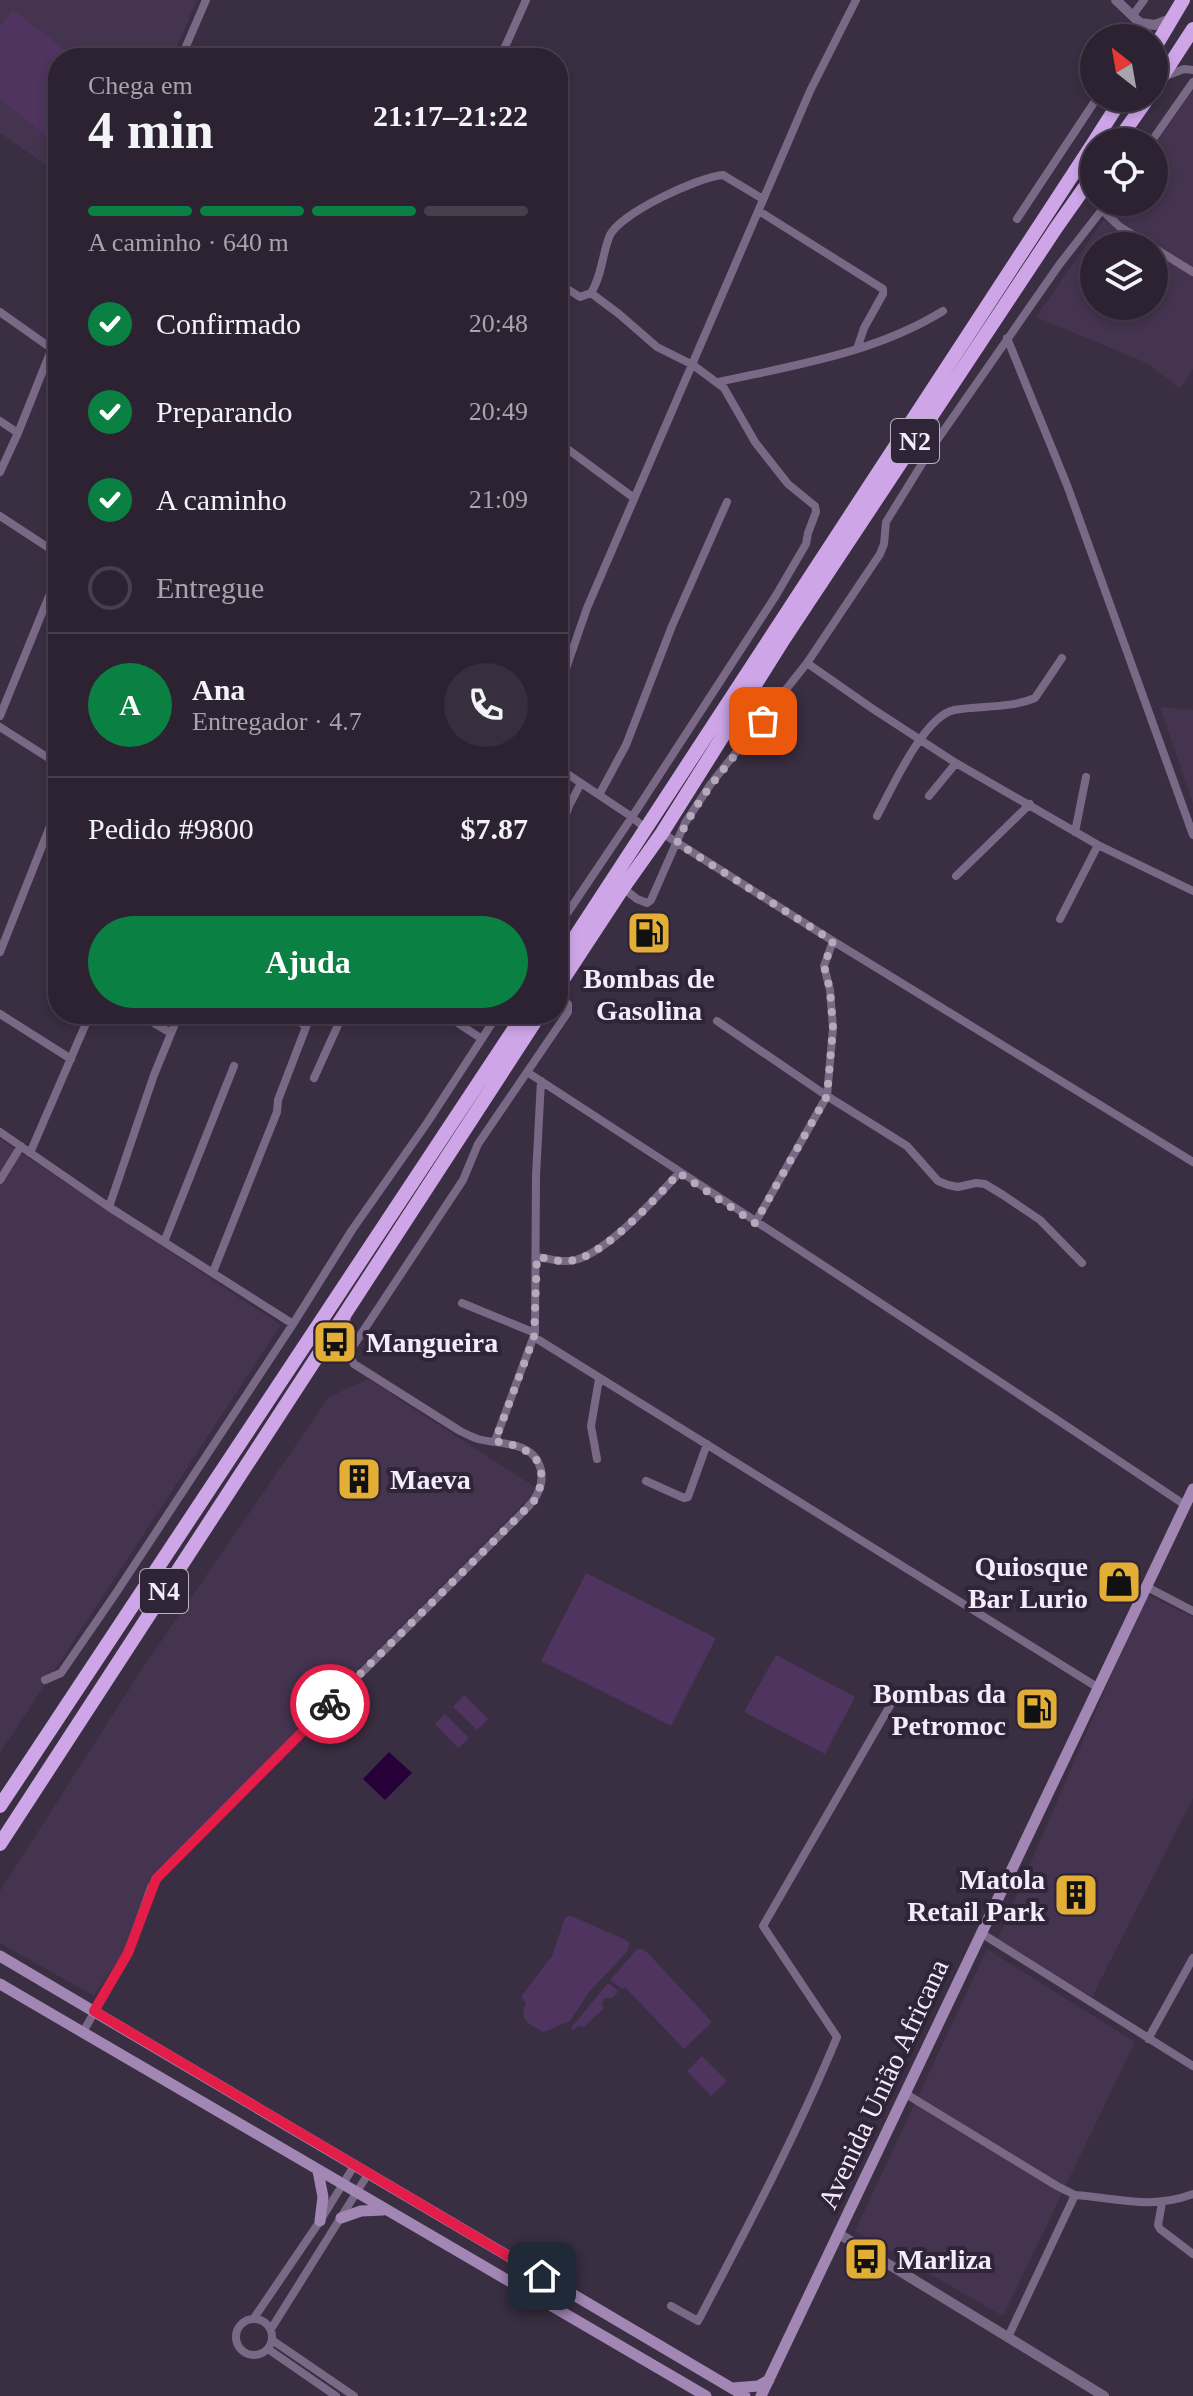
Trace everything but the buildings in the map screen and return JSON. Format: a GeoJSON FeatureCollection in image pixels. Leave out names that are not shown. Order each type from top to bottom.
{"type":"FeatureCollection","features":[{"type":"Feature","properties":{"kind":"highway"},"geometry":{"type":"LineString","coordinates":[[1168,27],[1183,0]]}},
{"type":"Feature","properties":{"kind":"highway"},"geometry":{"type":"LineString","coordinates":[[1168,68],[1193,29]]}},
{"type":"Feature","properties":{"kind":"highway","name":"N2"},"geometry":{"type":"LineString","coordinates":[[646,829],[1080,164]]}},
{"type":"Feature","properties":{"kind":"highway","name":"N2"},"geometry":{"type":"LineString","coordinates":[[662,833],[782,642],[1080,194]]}},
{"type":"Feature","properties":{"kind":"highway"},"geometry":{"type":"LineString","coordinates":[[568,948],[646,829]]}},
{"type":"Feature","properties":{"kind":"highway"},"geometry":{"type":"LineString","coordinates":[[568,972],[662,833]]}},
{"type":"Feature","properties":{"kind":"highway","name":"N4"},"geometry":{"type":"LineString","coordinates":[[2,1802],[517,1024]]}},
{"type":"Feature","properties":{"kind":"highway","name":"N4"},"geometry":{"type":"LineString","coordinates":[[0,1844],[533,1024]]}},
{"type":"Feature","properties":{"kind":"main road","name":"Avenida União Africana"},"geometry":{"type":"LineString","coordinates":[[761,2396],[1193,1489]]}},
{"type":"Feature","properties":{"kind":"main road"},"geometry":{"type":"LineString","coordinates":[[0,1956],[745,2396]]}},
{"type":"Feature","properties":{"kind":"main road"},"geometry":{"type":"LineString","coordinates":[[0,1984],[706,2396]]}},
{"type":"Feature","properties":{"kind":"main road"},"geometry":{"type":"LineString","coordinates":[[318,2171],[323,2197],[320,2221]]}},
{"type":"Feature","properties":{"kind":"main road"},"geometry":{"type":"LineString","coordinates":[[341,2218],[361,2211],[384,2210]]}},
{"type":"Feature","properties":{"kind":"main road"},"geometry":{"type":"LineString","coordinates":[[732,2388],[758,2386],[769,2380]]}},
{"type":"Feature","properties":{"kind":"street"},"geometry":{"type":"LineString","coordinates":[[185,48],[206,0]]}},
{"type":"Feature","properties":{"kind":"street"},"geometry":{"type":"LineString","coordinates":[[504,48],[526,0]]}},
{"type":"Feature","properties":{"kind":"street"},"geometry":{"type":"LineString","coordinates":[[568,661],[587,608],[810,91],[856,0]]}},
{"type":"Feature","properties":{"kind":"street"},"geometry":{"type":"LineString","coordinates":[[1116,0],[1140,24]]}},
{"type":"Feature","properties":{"kind":"street"},"geometry":{"type":"LineString","coordinates":[[1135,24],[1144,0]]}},
{"type":"Feature","properties":{"kind":"street"},"geometry":{"type":"LineString","coordinates":[[1136,19],[1155,25],[1174,17]]}},
{"type":"Feature","properties":{"kind":"street"},"geometry":{"type":"LineString","coordinates":[[1168,78],[1184,69],[1193,70]]}},
{"type":"Feature","properties":{"kind":"street"},"geometry":{"type":"LineString","coordinates":[[1161,128],[1193,82]]}},
{"type":"Feature","properties":{"kind":"street"},"geometry":{"type":"LineString","coordinates":[[1017,219],[1088,112]]}},
{"type":"Feature","properties":{"kind":"street"},"geometry":{"type":"LineString","coordinates":[[568,289],[580,297],[591,293],[599,278],[615,226],[642,207],[718,175],[763,199]]}},
{"type":"Feature","properties":{"kind":"street"},"geometry":{"type":"LineString","coordinates":[[759,211],[883,289],[857,349]]}},
{"type":"Feature","properties":{"kind":"street"},"geometry":{"type":"LineString","coordinates":[[623,888],[641,902],[651,900],[685,823],[710,785],[807,663],[880,554],[886,522],[894,507],[1007,338],[1097,216]]}},
{"type":"Feature","properties":{"kind":"street"},"geometry":{"type":"LineString","coordinates":[[1112,216],[1128,232]]}},
{"type":"Feature","properties":{"kind":"street"},"geometry":{"type":"LineString","coordinates":[[1168,256],[1193,272]]}},
{"type":"Feature","properties":{"kind":"street"},"geometry":{"type":"LineString","coordinates":[[568,912],[793,566],[806,544],[816,512],[815,506],[788,484],[755,442],[719,382],[657,347],[591,293]]}},
{"type":"Feature","properties":{"kind":"street"},"geometry":{"type":"LineString","coordinates":[[719,382],[823,360],[895,335],[943,311]]}},
{"type":"Feature","properties":{"kind":"street"},"geometry":{"type":"LineString","coordinates":[[0,312],[48,343]]}},
{"type":"Feature","properties":{"kind":"street"},"geometry":{"type":"LineString","coordinates":[[1007,338],[1067,485],[1193,835]]}},
{"type":"Feature","properties":{"kind":"street"},"geometry":{"type":"LineString","coordinates":[[0,472],[48,366]]}},
{"type":"Feature","properties":{"kind":"street"},"geometry":{"type":"LineString","coordinates":[[0,421],[18,433]]}},
{"type":"Feature","properties":{"kind":"street"},"geometry":{"type":"LineString","coordinates":[[568,449],[634,498]]}},
{"type":"Feature","properties":{"kind":"street"},"geometry":{"type":"LineString","coordinates":[[599,795],[626,745],[672,626],[727,502]]}},
{"type":"Feature","properties":{"kind":"street"},"geometry":{"type":"LineString","coordinates":[[0,516],[48,547]]}},
{"type":"Feature","properties":{"kind":"street"},"geometry":{"type":"LineString","coordinates":[[0,716],[48,598]]}},
{"type":"Feature","properties":{"kind":"street"},"geometry":{"type":"LineString","coordinates":[[877,816],[919,739],[939,718],[952,711],[1035,698],[1062,658]]}},
{"type":"Feature","properties":{"kind":"street"},"geometry":{"type":"LineString","coordinates":[[807,663],[956,763],[1098,845],[1193,891]]}},
{"type":"Feature","properties":{"kind":"street"},"geometry":{"type":"LineString","coordinates":[[0,727],[48,758]]}},
{"type":"Feature","properties":{"kind":"street"},"geometry":{"type":"LineString","coordinates":[[929,796],[956,763]]}},
{"type":"Feature","properties":{"kind":"street"},"geometry":{"type":"LineString","coordinates":[[568,777],[646,829]]}},
{"type":"Feature","properties":{"kind":"street"},"geometry":{"type":"LineString","coordinates":[[1075,832],[1086,777]]}},
{"type":"Feature","properties":{"kind":"street"},"geometry":{"type":"LineString","coordinates":[[568,809],[581,783]]}},
{"type":"Feature","properties":{"kind":"street"},"geometry":{"type":"LineString","coordinates":[[956,876],[1030,804]]}},
{"type":"Feature","properties":{"kind":"street"},"geometry":{"type":"LineString","coordinates":[[0,952],[48,831]]}},
{"type":"Feature","properties":{"kind":"street"},"geometry":{"type":"LineString","coordinates":[[662,833],[1193,1162]]}},
{"type":"Feature","properties":{"kind":"street"},"geometry":{"type":"LineString","coordinates":[[1060,919],[1098,845]]}},
{"type":"Feature","properties":{"kind":"street"},"geometry":{"type":"LineString","coordinates":[[755,1223],[827,1096],[833,1028],[830,990],[824,966],[833,941]]}},
{"type":"Feature","properties":{"kind":"street"},"geometry":{"type":"LineString","coordinates":[[0,1014],[71,1059]]}},
{"type":"Feature","properties":{"kind":"street"},"geometry":{"type":"LineString","coordinates":[[717,1021],[907,1146],[938,1181],[958,1187],[985,1184],[1003,1195],[1040,1220],[1082,1263]]}},
{"type":"Feature","properties":{"kind":"street"},"geometry":{"type":"LineString","coordinates":[[30,1153],[86,1024]]}},
{"type":"Feature","properties":{"kind":"street"},"geometry":{"type":"LineString","coordinates":[[155,1024],[171,1033]]}},
{"type":"Feature","properties":{"kind":"street"},"geometry":{"type":"LineString","coordinates":[[109,1207],[175,1024]]}},
{"type":"Feature","properties":{"kind":"street"},"geometry":{"type":"LineString","coordinates":[[213,1272],[277,1112],[278,1100],[306,1026],[303,1024]]}},
{"type":"Feature","properties":{"kind":"street"},"geometry":{"type":"LineString","coordinates":[[314,1078],[338,1024]]}},
{"type":"Feature","properties":{"kind":"street"},"geometry":{"type":"LineString","coordinates":[[459,1024],[482,1039]]}},
{"type":"Feature","properties":{"kind":"street"},"geometry":{"type":"LineString","coordinates":[[45,1680],[61,1673],[352,1230],[492,1024]]}},
{"type":"Feature","properties":{"kind":"street"},"geometry":{"type":"LineString","coordinates":[[348,1354],[458,1188],[478,1144],[560,1024]]}},
{"type":"Feature","properties":{"kind":"street"},"geometry":{"type":"LineString","coordinates":[[164,1242],[234,1066]]}},
{"type":"Feature","properties":{"kind":"street"},"geometry":{"type":"LineString","coordinates":[[527,1072],[755,1223],[866,1292],[1185,1505]]}},
{"type":"Feature","properties":{"kind":"street"},"geometry":{"type":"LineString","coordinates":[[495,1441],[534,1335],[536,1175],[541,1081]]}},
{"type":"Feature","properties":{"kind":"street"},"geometry":{"type":"LineString","coordinates":[[0,1132],[109,1207],[293,1324]]}},
{"type":"Feature","properties":{"kind":"street"},"geometry":{"type":"LineString","coordinates":[[0,1180],[21,1146]]}},
{"type":"Feature","properties":{"kind":"street"},"geometry":{"type":"LineString","coordinates":[[537,1257],[568,1261],[592,1253],[634,1221],[679,1173]]}},
{"type":"Feature","properties":{"kind":"street"},"geometry":{"type":"LineString","coordinates":[[462,1303],[534,1335],[599,1379],[1097,1687]]}},
{"type":"Feature","properties":{"kind":"street"},"geometry":{"type":"LineString","coordinates":[[83,2032],[128,1953],[151,1887],[163,1871],[536,1499],[542,1476],[539,1463],[531,1453],[517,1445],[478,1439],[460,1431],[361,1370],[348,1354],[348,1307]]}},
{"type":"Feature","properties":{"kind":"street"},"geometry":{"type":"LineString","coordinates":[[597,1459],[591,1426],[599,1379]]}},
{"type":"Feature","properties":{"kind":"street"},"geometry":{"type":"LineString","coordinates":[[646,1481],[688,1497],[707,1444]]}},
{"type":"Feature","properties":{"kind":"street"},"geometry":{"type":"LineString","coordinates":[[1147,1587],[1193,1611]]}},
{"type":"Feature","properties":{"kind":"street"},"geometry":{"type":"LineString","coordinates":[[671,2306],[698,2321],[797,2126],[837,2037],[763,1926],[895,1697]]}},
{"type":"Feature","properties":{"kind":"street"},"geometry":{"type":"LineString","coordinates":[[981,1933],[1193,2066]]}},
{"type":"Feature","properties":{"kind":"street"},"geometry":{"type":"LineString","coordinates":[[1148,2039],[1193,1958]]}},
{"type":"Feature","properties":{"kind":"street"},"geometry":{"type":"LineString","coordinates":[[906,2094],[1075,2195],[1162,2203],[1193,2194]]}},
{"type":"Feature","properties":{"kind":"street"},"geometry":{"type":"LineString","coordinates":[[254,2318],[354,2166]]}},
{"type":"Feature","properties":{"kind":"street"},"geometry":{"type":"LineString","coordinates":[[271,2329],[368,2174]]}},
{"type":"Feature","properties":{"kind":"street"},"geometry":{"type":"LineString","coordinates":[[1008,2337],[1075,2195]]}},
{"type":"Feature","properties":{"kind":"street"},"geometry":{"type":"LineString","coordinates":[[1162,2203],[1160,2229],[1193,2254]]}},
{"type":"Feature","properties":{"kind":"street"},"geometry":{"type":"LineString","coordinates":[[839,2234],[1104,2396]]}},
{"type":"Feature","properties":{"kind":"street"},"geometry":{"type":"LineString","coordinates":[[254,2318],[264,2321],[271,2329],[272,2340],[268,2349],[259,2355],[248,2355],[240,2349],[235,2339],[237,2329],[244,2321],[254,2318]]}},
{"type":"Feature","properties":{"kind":"street"},"geometry":{"type":"LineString","coordinates":[[272,2340],[354,2396]]}},
{"type":"Feature","properties":{"kind":"street"},"geometry":{"type":"LineString","coordinates":[[268,2349],[336,2396]]}},
{"type":"Feature","properties":{"kind":"shaded area"},"geometry":{"type":"Polygon","coordinates":[[[0,0],[197,0],[176,48],[48,48],[48,166],[0,133],[0,0]]]}},
{"type":"Feature","properties":{"kind":"shaded area"},"geometry":{"type":"Polygon","coordinates":[[[13,10],[63,48],[48,48],[48,136],[0,100],[0,26],[13,10]]]}},
{"type":"Feature","properties":{"kind":"shaded area"},"geometry":{"type":"Polygon","coordinates":[[[1193,90],[1193,369],[1180,389],[1149,364],[1036,317],[1080,254],[1080,320],[1168,320],[1168,232],[1095,232],[1106,216],[1168,216],[1167,128],[1193,90]]]}},
{"type":"Feature","properties":{"kind":"shaded area"},"geometry":{"type":"Polygon","coordinates":[[[1160,707],[1193,710],[1193,804],[1160,707]]]}},
{"type":"Feature","properties":{"kind":"shaded area"},"geometry":{"type":"Polygon","coordinates":[[[0,1139],[281,1325],[0,1753],[0,1139]]]}},
{"type":"Feature","properties":{"kind":"shaded area"},"geometry":{"type":"Polygon","coordinates":[[[368,1379],[538,1489],[150,1878],[130,1942],[94,1996],[0,1943],[0,1891],[142,1669],[329,1397],[368,1379]]]}},
{"type":"Feature","properties":{"kind":"shaded area"},"geometry":{"type":"Polygon","coordinates":[[[586,1573],[716,1638],[671,1726],[541,1661],[586,1573]]]}},
{"type":"Feature","properties":{"kind":"shaded area"},"geometry":{"type":"Polygon","coordinates":[[[1146,1594],[1193,1617],[1193,1798],[1092,1997],[997,1941],[1146,1594]]]}},
{"type":"Feature","properties":{"kind":"shaded area"},"geometry":{"type":"Polygon","coordinates":[[[776,1655],[855,1697],[825,1754],[744,1712],[776,1655]]]}},
{"type":"Feature","properties":{"kind":"shaded area"},"geometry":{"type":"Polygon","coordinates":[[[464,1695],[488,1719],[477,1730],[453,1707],[464,1695]]]}},
{"type":"Feature","properties":{"kind":"shaded area"},"geometry":{"type":"Polygon","coordinates":[[[445,1714],[469,1738],[458,1748],[435,1724],[445,1714]]]}},
{"type":"Feature","properties":{"kind":"shaded area"},"geometry":{"type":"Polygon","coordinates":[[[389,1752],[412,1773],[385,1800],[363,1779],[389,1752]]]}},
{"type":"Feature","properties":{"kind":"shaded area"},"geometry":{"type":"Polygon","coordinates":[[[569,1915],[630,1944],[626,1953],[589,1992],[570,2021],[544,2032],[524,2018],[526,2003],[522,1998],[552,1956],[565,1918],[569,1915]]]}},
{"type":"Feature","properties":{"kind":"shaded area"},"geometry":{"type":"Polygon","coordinates":[[[637,1949],[647,1952],[712,2022],[684,2049],[625,1987],[622,1989],[610,1980],[637,1949]]]}},
{"type":"Feature","properties":{"kind":"shaded area"},"geometry":{"type":"Polygon","coordinates":[[[987,1949],[1135,2042],[1003,2316],[855,2231],[987,1949]]]}},
{"type":"Feature","properties":{"kind":"shaded area"},"geometry":{"type":"Polygon","coordinates":[[[608,1983],[619,1991],[612,1998],[605,1998],[602,2003],[604,2008],[584,2027],[571,2028],[608,1983]]]}},
{"type":"Feature","properties":{"kind":"shaded area"},"geometry":{"type":"Polygon","coordinates":[[[702,2056],[727,2081],[711,2096],[687,2071],[702,2056]]]}},
{"type":"Feature","properties":{"kind":"way so far"},"geometry":{"type":"LineString","coordinates":[[330,1704],[536,1499],[542,1476],[539,1463],[531,1453],[517,1445],[495,1441],[534,1337],[537,1257],[568,1261],[592,1253],[634,1221],[679,1173],[755,1223],[827,1096],[833,1028],[830,990],[824,966],[833,941],[677,843],[685,823],[710,785],[763,721]]}},
{"type":"Feature","properties":{"kind":"place","name":"Bombas de Gasolina"},"geometry":{"type":"Point","coordinates":[649,933]}},
{"type":"Feature","properties":{"kind":"place","name":"Mangueira"},"geometry":{"type":"Point","coordinates":[335,1342]}},
{"type":"Feature","properties":{"kind":"place","name":"Maeva"},"geometry":{"type":"Point","coordinates":[359,1479]}},
{"type":"Feature","properties":{"kind":"place","name":"Quiosque Bar Lurio"},"geometry":{"type":"Point","coordinates":[1119,1582]}},
{"type":"Feature","properties":{"kind":"place","name":"Bombas da Petromoc"},"geometry":{"type":"Point","coordinates":[1037,1709]}},
{"type":"Feature","properties":{"kind":"place","name":"Matola Retail Park"},"geometry":{"type":"Point","coordinates":[1076,1895]}},
{"type":"Feature","properties":{"kind":"place","name":"Marliza"},"geometry":{"type":"Point","coordinates":[866,2259]}},
{"type":"Feature","properties":{"kind":"route"},"geometry":{"type":"LineString","coordinates":[[330,1704],[156,1879],[128,1953],[94,2011],[542,2276]]}}]}
